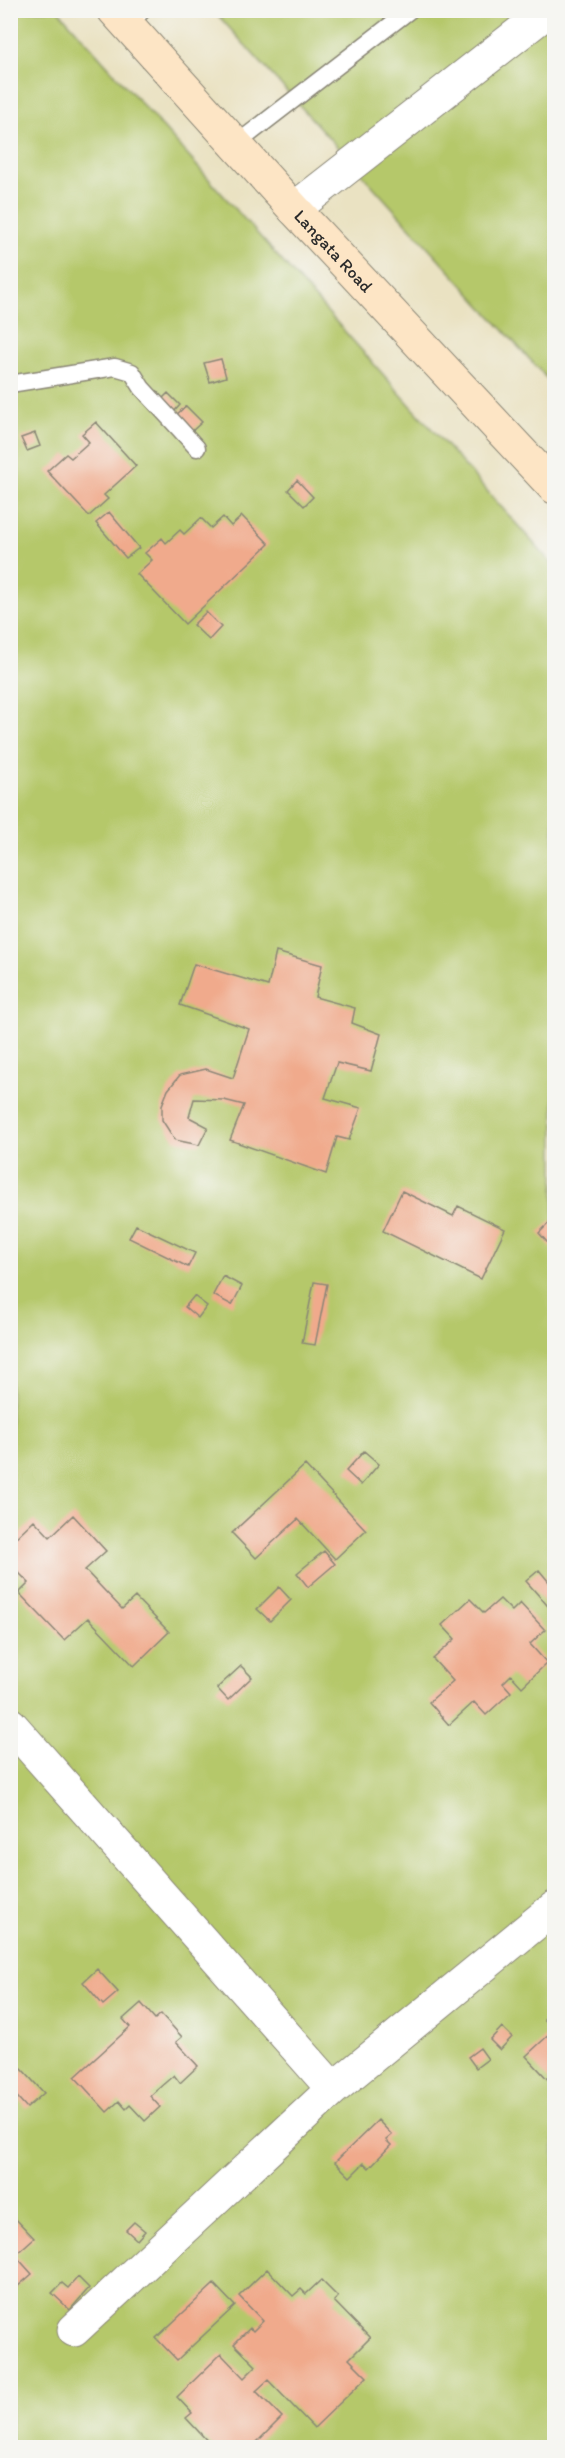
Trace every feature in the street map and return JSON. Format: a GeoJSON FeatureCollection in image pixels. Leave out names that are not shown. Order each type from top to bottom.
{"type":"FeatureCollection","features":[{"type":"Feature","properties":{"kind":"main road","name":"Langata Road"},"geometry":{"type":"LineString","coordinates":[[128,15],[235,145],[555,488]]}},
{"type":"Feature","properties":{"kind":"street"},"geometry":{"type":"LineString","coordinates":[[294,209],[549,10]]}},
{"type":"Feature","properties":{"kind":"street"},"geometry":{"type":"LineString","coordinates":[[10,1724],[333,2089]]}},
{"type":"Feature","properties":{"kind":"street"},"geometry":{"type":"LineString","coordinates":[[74,2330],[333,2089],[555,1908]]}},
{"type":"Feature","properties":{"kind":"lane"},"geometry":{"type":"LineString","coordinates":[[235,145],[410,10]]}},
{"type":"Feature","properties":{"kind":"lane"},"geometry":{"type":"LineString","coordinates":[[10,384],[115,367],[132,372],[142,388],[197,448]]}},
{"type":"Feature","properties":{"kind":"green space"},"geometry":{"type":"Polygon","coordinates":[[[58,10],[554,566],[554,2447],[11,2448],[10,11],[58,10]]]}},
{"type":"Feature","properties":{"kind":"green space"},"geometry":{"type":"Polygon","coordinates":[[[214,11],[554,11],[554,386],[214,11]]]}},
{"type":"Feature","properties":{"kind":"building"},"geometry":{"type":"Polygon","coordinates":[[[221,359],[226,377],[210,382],[204,363],[221,359]]]}},
{"type":"Feature","properties":{"kind":"building"},"geometry":{"type":"Polygon","coordinates":[[[168,393],[180,405],[172,414],[159,402],[168,393]]]}},
{"type":"Feature","properties":{"kind":"building"},"geometry":{"type":"Polygon","coordinates":[[[186,406],[202,422],[191,432],[175,416],[186,406]]]}},
{"type":"Feature","properties":{"kind":"building"},"geometry":{"type":"Polygon","coordinates":[[[96,422],[136,466],[104,495],[108,499],[89,516],[47,471],[66,454],[71,458],[89,442],[82,434],[96,422]]]}},
{"type":"Feature","properties":{"kind":"building"},"geometry":{"type":"Polygon","coordinates":[[[35,433],[40,446],[27,451],[21,438],[35,433]]]}},
{"type":"Feature","properties":{"kind":"building"},"geometry":{"type":"Polygon","coordinates":[[[297,480],[313,497],[304,506],[288,490],[297,480]]]}},
{"type":"Feature","properties":{"kind":"building"},"geometry":{"type":"Polygon","coordinates":[[[109,512],[139,548],[126,558],[96,523],[109,512]]]}},
{"type":"Feature","properties":{"kind":"building"},"geometry":{"type":"Polygon","coordinates":[[[242,516],[269,544],[185,624],[137,574],[152,560],[145,553],[162,538],[166,543],[180,530],[184,534],[201,518],[211,528],[223,517],[231,526],[242,516]]]}},
{"type":"Feature","properties":{"kind":"building"},"geometry":{"type":"Polygon","coordinates":[[[206,612],[221,627],[209,640],[193,625],[206,612]]]}},
{"type":"Feature","properties":{"kind":"building"},"geometry":{"type":"Polygon","coordinates":[[[276,952],[322,965],[315,997],[355,1008],[352,1023],[381,1034],[371,1071],[337,1063],[325,1098],[361,1108],[349,1140],[337,1137],[326,1174],[230,1140],[244,1105],[224,1100],[194,1099],[189,1117],[208,1127],[199,1145],[175,1140],[162,1120],[162,1105],[168,1090],[180,1075],[206,1069],[233,1078],[249,1029],[180,1005],[194,964],[268,986],[276,952]]]}},
{"type":"Feature","properties":{"kind":"building"},"geometry":{"type":"Polygon","coordinates":[[[402,1191],[453,1216],[458,1206],[505,1229],[481,1279],[383,1231],[402,1191]]]}},
{"type":"Feature","properties":{"kind":"building"},"geometry":{"type":"Polygon","coordinates":[[[552,1220],[554,1223],[554,1250],[539,1233],[552,1220]]]}},
{"type":"Feature","properties":{"kind":"building"},"geometry":{"type":"Polygon","coordinates":[[[136,1225],[195,1253],[188,1267],[129,1238],[136,1225]]]}},
{"type":"Feature","properties":{"kind":"building"},"geometry":{"type":"Polygon","coordinates":[[[223,1276],[242,1286],[232,1305],[213,1295],[223,1276]]]}},
{"type":"Feature","properties":{"kind":"building"},"geometry":{"type":"Polygon","coordinates":[[[314,1282],[327,1284],[315,1345],[302,1343],[314,1282]]]}},
{"type":"Feature","properties":{"kind":"building"},"geometry":{"type":"Polygon","coordinates":[[[194,1296],[207,1306],[198,1318],[185,1307],[194,1296]]]}},
{"type":"Feature","properties":{"kind":"building"},"geometry":{"type":"Polygon","coordinates":[[[364,1451],[379,1464],[361,1485],[346,1471],[364,1451]]]}},
{"type":"Feature","properties":{"kind":"building"},"geometry":{"type":"Polygon","coordinates":[[[305,1465],[366,1530],[335,1559],[298,1519],[256,1558],[232,1533],[305,1465]]]}},
{"type":"Feature","properties":{"kind":"building"},"geometry":{"type":"Polygon","coordinates":[[[73,1515],[106,1551],[85,1570],[122,1609],[135,1597],[169,1632],[134,1666],[88,1618],[64,1640],[19,1593],[29,1583],[10,1564],[10,1543],[34,1520],[50,1537],[73,1515]]]}},
{"type":"Feature","properties":{"kind":"building"},"geometry":{"type":"Polygon","coordinates":[[[324,1551],[335,1564],[308,1587],[297,1573],[324,1551]]]}},
{"type":"Feature","properties":{"kind":"building"},"geometry":{"type":"Polygon","coordinates":[[[539,1570],[554,1588],[554,1613],[526,1581],[539,1570]]]}},
{"type":"Feature","properties":{"kind":"building"},"geometry":{"type":"Polygon","coordinates":[[[279,1587],[291,1600],[270,1621],[257,1609],[279,1587]]]}},
{"type":"Feature","properties":{"kind":"building"},"geometry":{"type":"Polygon","coordinates":[[[470,1599],[484,1613],[500,1599],[512,1611],[520,1603],[545,1630],[530,1644],[547,1663],[522,1687],[511,1675],[503,1683],[511,1692],[486,1715],[474,1702],[449,1725],[429,1702],[453,1681],[433,1659],[455,1639],[442,1625],[470,1599]]]}},
{"type":"Feature","properties":{"kind":"building"},"geometry":{"type":"Polygon","coordinates":[[[241,1666],[252,1677],[228,1700],[217,1688],[241,1666]]]}},
{"type":"Feature","properties":{"kind":"building"},"geometry":{"type":"Polygon","coordinates":[[[97,1969],[118,1992],[103,2005],[83,1982],[97,1969]]]}},
{"type":"Feature","properties":{"kind":"building"},"geometry":{"type":"Polygon","coordinates":[[[141,2003],[155,2019],[161,2014],[182,2037],[176,2042],[198,2066],[180,2083],[174,2075],[150,2096],[160,2107],[145,2121],[130,2105],[126,2109],[119,2101],[107,2112],[75,2077],[130,2027],[123,2019],[141,2003]]]}},
{"type":"Feature","properties":{"kind":"building"},"geometry":{"type":"Polygon","coordinates":[[[554,2010],[554,2030],[544,2019],[554,2010]]]}},
{"type":"Feature","properties":{"kind":"building"},"geometry":{"type":"Polygon","coordinates":[[[502,2027],[512,2037],[500,2050],[490,2040],[502,2027]]]}},
{"type":"Feature","properties":{"kind":"building"},"geometry":{"type":"Polygon","coordinates":[[[554,2030],[554,2086],[526,2056],[554,2030]]]}},
{"type":"Feature","properties":{"kind":"building"},"geometry":{"type":"Polygon","coordinates":[[[480,2048],[488,2059],[476,2068],[468,2057],[480,2048]]]}},
{"type":"Feature","properties":{"kind":"building"},"geometry":{"type":"Polygon","coordinates":[[[10,2056],[44,2093],[27,2108],[10,2089],[10,2056]]]}},
{"type":"Feature","properties":{"kind":"building"},"geometry":{"type":"Polygon","coordinates":[[[378,2120],[392,2135],[386,2140],[391,2145],[369,2168],[364,2163],[350,2177],[335,2162],[378,2120]]]}},
{"type":"Feature","properties":{"kind":"building"},"geometry":{"type":"Polygon","coordinates":[[[10,2213],[34,2238],[15,2255],[32,2274],[10,2293],[10,2213]]]}},
{"type":"Feature","properties":{"kind":"building"},"geometry":{"type":"Polygon","coordinates":[[[134,2222],[145,2231],[137,2240],[126,2230],[134,2222]]]}},
{"type":"Feature","properties":{"kind":"building"},"geometry":{"type":"Polygon","coordinates":[[[267,2269],[293,2296],[301,2289],[306,2294],[321,2280],[338,2297],[334,2301],[370,2338],[349,2359],[367,2377],[314,2428],[268,2380],[256,2391],[282,2417],[251,2448],[214,2448],[186,2418],[192,2413],[177,2397],[221,2354],[244,2378],[256,2366],[234,2344],[250,2328],[253,2331],[263,2321],[239,2296],[267,2269]]]}},
{"type":"Feature","properties":{"kind":"building"},"geometry":{"type":"Polygon","coordinates":[[[78,2277],[89,2288],[70,2310],[52,2293],[62,2283],[68,2288],[78,2277]]]}},
{"type":"Feature","properties":{"kind":"building"},"geometry":{"type":"Polygon","coordinates":[[[214,2284],[235,2306],[177,2360],[156,2338],[214,2284]]]}}]}
